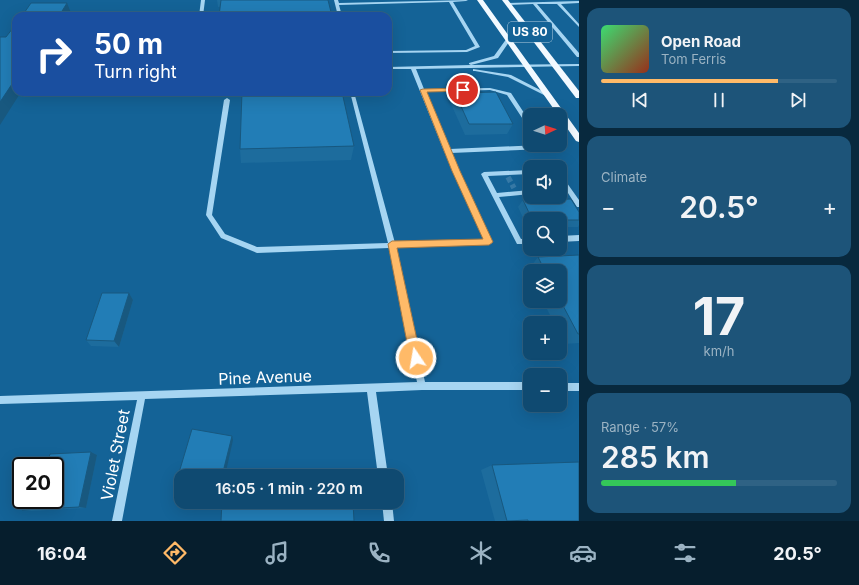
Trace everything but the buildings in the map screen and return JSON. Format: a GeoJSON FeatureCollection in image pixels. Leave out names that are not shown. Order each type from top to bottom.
{"type":"FeatureCollection","features":[{"type":"Feature","properties":{"kind":"main road","name":"US 80"},"geometry":{"type":"LineString","coordinates":[[480,0],[579,139]]}},
{"type":"Feature","properties":{"kind":"main road","name":"US 80"},"geometry":{"type":"LineString","coordinates":[[506,2],[579,96]]}},
{"type":"Feature","properties":{"kind":"street"},"geometry":{"type":"LineString","coordinates":[[202,12],[203,0]]}},
{"type":"Feature","properties":{"kind":"street"},"geometry":{"type":"LineString","coordinates":[[392,52],[467,51],[478,47],[450,0]]}},
{"type":"Feature","properties":{"kind":"street"},"geometry":{"type":"LineString","coordinates":[[339,12],[337,2],[466,0]]}},
{"type":"Feature","properties":{"kind":"street"},"geometry":{"type":"LineString","coordinates":[[506,2],[579,2]]}},
{"type":"Feature","properties":{"kind":"street"},"geometry":{"type":"LineString","coordinates":[[534,3],[579,56]]}},
{"type":"Feature","properties":{"kind":"street"},"geometry":{"type":"LineString","coordinates":[[558,3],[579,26]]}},
{"type":"Feature","properties":{"kind":"street"},"geometry":{"type":"LineString","coordinates":[[457,67],[496,57],[509,39]]}},
{"type":"Feature","properties":{"kind":"street"},"geometry":{"type":"LineString","coordinates":[[392,68],[579,65]]}},
{"type":"Feature","properties":{"kind":"street"},"geometry":{"type":"LineString","coordinates":[[457,67],[509,76],[548,95]]}},
{"type":"Feature","properties":{"kind":"street"},"geometry":{"type":"LineString","coordinates":[[227,100],[209,214],[223,236],[257,250],[392,244],[489,242],[413,68]]}},
{"type":"Feature","properties":{"kind":"street"},"geometry":{"type":"LineString","coordinates":[[423,90],[490,89],[509,94],[523,115]]}},
{"type":"Feature","properties":{"kind":"street"},"geometry":{"type":"LineString","coordinates":[[353,96],[392,244],[422,386]]}},
{"type":"Feature","properties":{"kind":"street"},"geometry":{"type":"LineString","coordinates":[[448,150],[523,148]]}},
{"type":"Feature","properties":{"kind":"street"},"geometry":{"type":"LineString","coordinates":[[523,173],[507,175],[484,174],[519,242],[523,242]]}},
{"type":"Feature","properties":{"kind":"street"},"geometry":{"type":"LineString","coordinates":[[567,187],[579,205]]}},
{"type":"Feature","properties":{"kind":"street"},"geometry":{"type":"LineString","coordinates":[[494,195],[515,191],[523,192]]}},
{"type":"Feature","properties":{"kind":"street"},"geometry":{"type":"LineString","coordinates":[[567,239],[579,238]]}},
{"type":"Feature","properties":{"kind":"street","name":"Pine Avenue"},"geometry":{"type":"LineString","coordinates":[[0,400],[371,389],[422,386],[523,386]]}},
{"type":"Feature","properties":{"kind":"street"},"geometry":{"type":"LineString","coordinates":[[567,386],[579,387]]}},
{"type":"Feature","properties":{"kind":"street"},"geometry":{"type":"LineString","coordinates":[[371,389],[382,469]]}},
{"type":"Feature","properties":{"kind":"street","name":"Violet Street"},"geometry":{"type":"LineString","coordinates":[[117,521],[142,395]]}},
{"type":"Feature","properties":{"kind":"street"},"geometry":{"type":"LineString","coordinates":[[388,509],[389,521]]}},
{"type":"Feature","properties":{"kind":"tunnel"},"geometry":{"type":"LineString","coordinates":[[508,177],[514,188]]}},
{"type":"Feature","properties":{"kind":"route"},"geometry":{"type":"LineString","coordinates":[[416,358],[392,244],[489,242],[456,171],[423,90],[463,90]]}}]}
